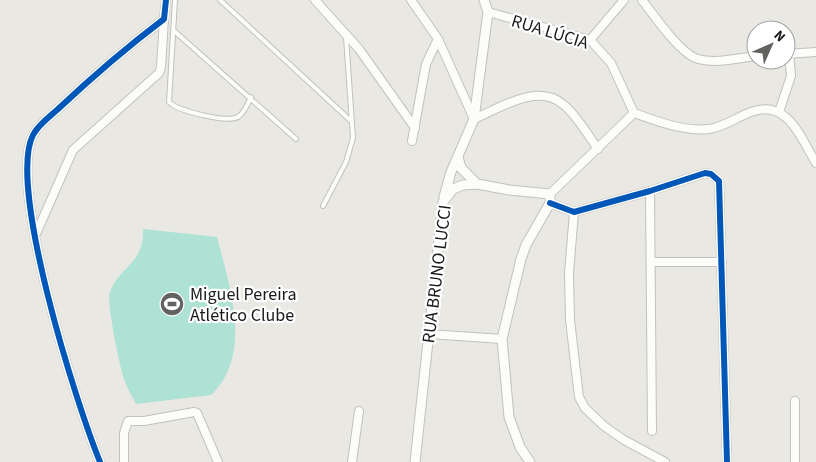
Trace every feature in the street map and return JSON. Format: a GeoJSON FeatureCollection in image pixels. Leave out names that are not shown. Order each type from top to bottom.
{"type":"FeatureCollection","features":[{"type":"Feature","properties":{"kind":"street"},"geometry":{"type":"LineString","coordinates":[[35,236],[73,150],[159,73],[166,0]]}},
{"type":"Feature","properties":{"kind":"street"},"geometry":{"type":"LineString","coordinates":[[315,0],[346,32],[415,128]]}},
{"type":"Feature","properties":{"kind":"street"},"geometry":{"type":"LineString","coordinates":[[411,0],[438,38],[474,119]]}},
{"type":"Feature","properties":{"kind":"street"},"geometry":{"type":"LineString","coordinates":[[443,202],[447,181],[474,119],[488,12],[484,0]]}},
{"type":"Feature","properties":{"kind":"street"},"geometry":{"type":"LineString","coordinates":[[590,40],[624,0]]}},
{"type":"Feature","properties":{"kind":"street"},"geometry":{"type":"LineString","coordinates":[[642,0],[688,54],[696,59],[746,57]]}},
{"type":"Feature","properties":{"kind":"street","name":"RUA LÚCIA"},"geometry":{"type":"LineString","coordinates":[[488,12],[590,40],[611,63],[634,113]]}},
{"type":"Feature","properties":{"kind":"street"},"geometry":{"type":"LineString","coordinates":[[100,462],[83,420],[38,257],[29,193],[29,163],[32,136],[74,94],[164,19]]}},
{"type":"Feature","properties":{"kind":"street"},"geometry":{"type":"LineString","coordinates":[[412,141],[426,64],[438,38]]}},
{"type":"Feature","properties":{"kind":"street"},"geometry":{"type":"LineString","coordinates":[[796,53],[816,52]]}},
{"type":"Feature","properties":{"kind":"street"},"geometry":{"type":"LineString","coordinates":[[779,112],[791,76],[790,70]]}},
{"type":"Feature","properties":{"kind":"street"},"geometry":{"type":"LineString","coordinates":[[474,119],[525,97],[554,98],[571,113],[598,148]]}},
{"type":"Feature","properties":{"kind":"street"},"geometry":{"type":"LineString","coordinates":[[530,462],[520,447],[509,417],[502,339],[521,259],[550,198],[634,113],[671,124],[708,129],[723,125],[753,111],[768,110],[779,112],[796,127],[816,163]]}},
{"type":"Feature","properties":{"kind":"street"},"geometry":{"type":"LineString","coordinates":[[458,157],[461,168],[477,184]]}},
{"type":"Feature","properties":{"kind":"street"},"geometry":{"type":"LineString","coordinates":[[550,198],[574,212],[650,191],[705,173],[716,177],[721,185],[727,462]]}},
{"type":"Feature","properties":{"kind":"street","name":"RUA BRUNO LUCCI"},"geometry":{"type":"LineString","coordinates":[[415,462],[430,334],[434,268],[443,202],[453,189],[463,185],[477,184],[550,198]]}},
{"type":"Feature","properties":{"kind":"street"},"geometry":{"type":"LineString","coordinates":[[650,191],[652,431]]}},
{"type":"Feature","properties":{"kind":"street"},"geometry":{"type":"LineString","coordinates":[[574,212],[569,273],[570,320],[579,396],[585,408],[604,426],[624,440],[665,462]]}},
{"type":"Feature","properties":{"kind":"street"},"geometry":{"type":"LineString","coordinates":[[652,262],[722,262]]}},
{"type":"Feature","properties":{"kind":"street"},"geometry":{"type":"LineString","coordinates":[[430,334],[502,339]]}},
{"type":"Feature","properties":{"kind":"street"},"geometry":{"type":"LineString","coordinates":[[795,462],[796,401]]}},
{"type":"Feature","properties":{"kind":"street"},"geometry":{"type":"LineString","coordinates":[[352,462],[359,411]]}},
{"type":"Feature","properties":{"kind":"street"},"geometry":{"type":"LineString","coordinates":[[124,462],[124,433],[128,421],[144,421],[190,412],[197,413],[218,462]]}},
{"type":"Feature","properties":{"kind":"lane"},"geometry":{"type":"LineString","coordinates":[[175,0],[169,102],[179,109],[230,119],[241,115],[252,97]]}},
{"type":"Feature","properties":{"kind":"lane"},"geometry":{"type":"LineString","coordinates":[[220,0],[351,121]]}},
{"type":"Feature","properties":{"kind":"lane"},"geometry":{"type":"LineString","coordinates":[[173,30],[252,97],[296,139]]}},
{"type":"Feature","properties":{"kind":"lane"},"geometry":{"type":"LineString","coordinates":[[323,206],[351,151],[346,32]]}},
{"type":"Feature","properties":{"kind":"green space","name":"Miguel Pereira Atlético Clube"},"geometry":{"type":"Polygon","coordinates":[[[143,229],[217,237],[232,297],[235,340],[232,360],[224,378],[211,395],[136,404],[125,382],[114,335],[109,298],[110,292],[120,275],[131,264],[140,250],[143,229]]]}},
{"type":"Feature","properties":{"kind":"cycle path"},"geometry":{"type":"LineString","coordinates":[[100,462],[76,394],[48,297],[29,200],[27,161],[33,135],[38,128],[109,63],[164,19],[166,0]]}},
{"type":"Feature","properties":{"kind":"cycle path"},"geometry":{"type":"LineString","coordinates":[[550,203],[574,212],[650,191],[705,173],[711,174],[719,181],[727,462]]}},
{"type":"Feature","properties":{"kind":"place","name":"Miguel Pereira Atlético Clube"},"geometry":{"type":"Point","coordinates":[172,304]}}]}
